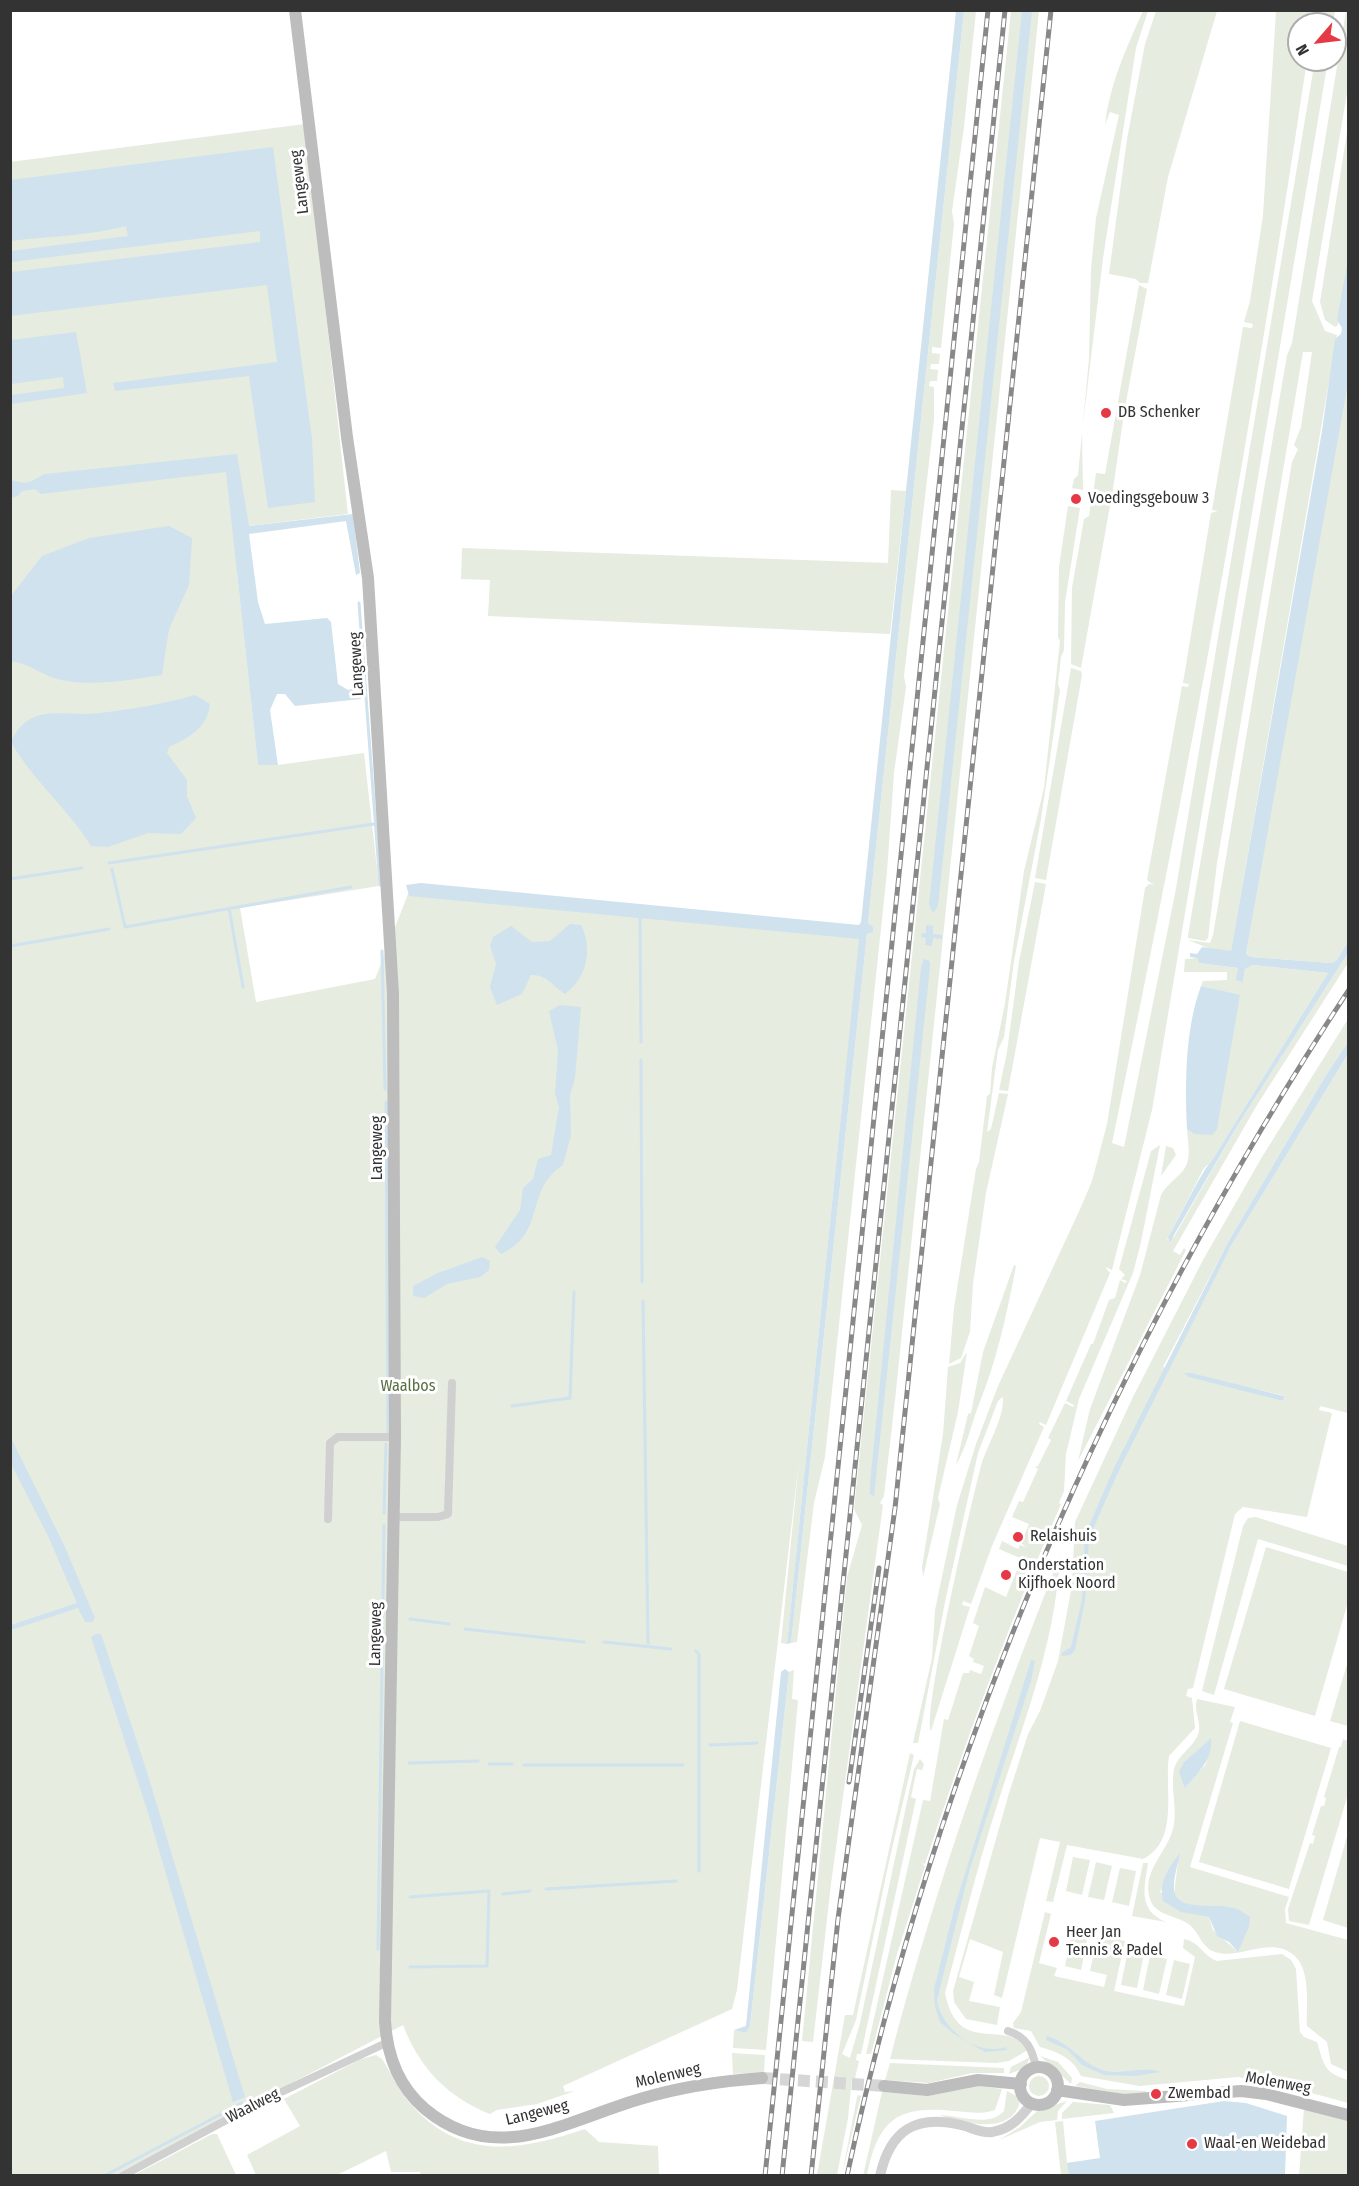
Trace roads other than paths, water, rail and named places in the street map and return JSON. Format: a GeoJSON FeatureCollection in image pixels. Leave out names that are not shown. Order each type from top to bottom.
{"type":"FeatureCollection","features":[{"type":"Feature","properties":{"kind":"main road","name":"Langeweg"},"geometry":{"type":"LineString","coordinates":[[295,10],[347,437],[368,578],[393,994],[395,1437],[386,2043],[398,2076],[421,2105],[435,2117],[466,2134],[504,2139],[521,2138],[585,2118]]}},
{"type":"Feature","properties":{"kind":"main road"},"geometry":{"type":"LineString","coordinates":[[1036,2067],[1045,2068],[1053,2073],[1057,2081],[1058,2090],[1048,2102],[1032,2103],[1023,2095],[1021,2084],[1025,2073],[1036,2067]]}},
{"type":"Feature","properties":{"kind":"main road","name":"Molenweg"},"geometry":{"type":"LineString","coordinates":[[585,2118],[680,2089],[762,2078]]}},
{"type":"Feature","properties":{"kind":"main road"},"geometry":{"type":"LineString","coordinates":[[884,2086],[927,2090],[978,2080],[1021,2084]]}},
{"type":"Feature","properties":{"kind":"main road","name":"Molenweg"},"geometry":{"type":"LineString","coordinates":[[1058,2090],[1124,2100],[1241,2091],[1266,2094],[1348,2115]]}},
{"type":"Feature","properties":{"kind":"street"},"geometry":{"type":"LineString","coordinates":[[394,1517],[438,1517],[448,1514],[452,1383]]}},
{"type":"Feature","properties":{"kind":"street"},"geometry":{"type":"LineString","coordinates":[[328,1519],[330,1443],[338,1437],[395,1437]]}},
{"type":"Feature","properties":{"kind":"street"},"geometry":{"type":"LineString","coordinates":[[1008,2031],[1026,2041],[1036,2067]]}},
{"type":"Feature","properties":{"kind":"street","name":"Waalweg"},"geometry":{"type":"LineString","coordinates":[[122,2175],[258,2103],[386,2043]]}},
{"type":"Feature","properties":{"kind":"street"},"geometry":{"type":"LineString","coordinates":[[880,2175],[887,2151],[906,2128],[924,2122],[944,2122],[990,2133],[1013,2124],[1032,2103]]}},
{"type":"Feature","properties":{"kind":"water"},"geometry":{"type":"Polygon","coordinates":[[[956,11],[964,11],[868,923],[873,927],[873,932],[867,934],[791,1643],[787,1644],[859,939],[409,896],[406,885],[421,883],[859,925],[861,922],[956,11]]]}},
{"type":"Feature","properties":{"kind":"water"},"geometry":{"type":"Polygon","coordinates":[[[1022,11],[1032,11],[938,906],[933,913],[929,905],[1022,11]]]}},
{"type":"Feature","properties":{"kind":"water"},"geometry":{"type":"Polygon","coordinates":[[[273,147],[312,439],[315,502],[268,508],[249,376],[115,391],[113,383],[277,362],[267,285],[10,316],[11,272],[260,242],[260,231],[11,262],[11,251],[128,236],[126,226],[84,234],[11,241],[10,180],[273,147]]]}},
{"type":"Feature","properties":{"kind":"water"},"geometry":{"type":"Polygon","coordinates":[[[1348,259],[1347,388],[1246,954],[1251,957],[1331,963],[1336,961],[1348,942],[1348,953],[1239,1123],[1170,1242],[1168,1238],[1203,1173],[1328,973],[1253,965],[1245,969],[1243,982],[1236,980],[1238,968],[1199,963],[1197,958],[1190,957],[1190,953],[1197,954],[1202,947],[1231,951],[1322,431],[1335,339],[1341,334],[1342,328],[1337,320],[1348,259]]]}},
{"type":"Feature","properties":{"kind":"water"},"geometry":{"type":"Polygon","coordinates":[[[76,332],[87,393],[11,404],[11,395],[64,388],[63,377],[11,384],[11,340],[76,332]]]}},
{"type":"Feature","properties":{"kind":"water"},"geometry":{"type":"Polygon","coordinates":[[[237,454],[249,526],[353,514],[360,573],[356,575],[346,521],[249,534],[258,602],[265,624],[327,618],[331,622],[338,684],[348,690],[362,687],[361,699],[295,706],[285,694],[277,694],[270,710],[278,765],[258,765],[226,472],[41,494],[35,489],[22,491],[18,496],[11,498],[11,480],[26,483],[45,474],[237,454]]]}},
{"type":"Feature","properties":{"kind":"water"},"geometry":{"type":"Polygon","coordinates":[[[169,526],[192,538],[189,585],[169,629],[162,675],[93,683],[66,681],[11,661],[11,596],[42,556],[89,538],[169,526]]]}},
{"type":"Feature","properties":{"kind":"water"},"geometry":{"type":"Polygon","coordinates":[[[195,695],[210,704],[206,719],[190,736],[169,747],[167,753],[187,780],[187,796],[196,818],[181,834],[148,833],[108,847],[91,846],[11,742],[28,720],[38,716],[112,711],[160,704],[195,695]]]}},
{"type":"Feature","properties":{"kind":"water"},"geometry":{"type":"Polygon","coordinates":[[[570,924],[581,925],[587,944],[583,971],[572,987],[565,994],[545,978],[531,975],[522,994],[497,1005],[490,987],[496,964],[490,946],[493,937],[511,926],[532,942],[550,941],[570,924]]]}},
{"type":"Feature","properties":{"kind":"water"},"geometry":{"type":"Polygon","coordinates":[[[926,925],[933,926],[933,934],[942,935],[942,939],[933,938],[932,946],[925,945],[926,938],[921,937],[922,933],[926,933],[926,925]]]}},
{"type":"Feature","properties":{"kind":"water"},"geometry":{"type":"Polygon","coordinates":[[[924,959],[930,961],[930,967],[874,1496],[870,1494],[870,1484],[921,967],[924,959]]]}},
{"type":"Feature","properties":{"kind":"water"},"geometry":{"type":"Polygon","coordinates":[[[1201,986],[1240,995],[1217,1129],[1212,1135],[1194,1134],[1187,1129],[1186,1075],[1189,1038],[1201,986]]]}},
{"type":"Feature","properties":{"kind":"water"},"geometry":{"type":"Polygon","coordinates":[[[560,1005],[581,1007],[575,1078],[570,1095],[571,1135],[563,1165],[551,1175],[543,1187],[525,1234],[516,1245],[501,1254],[495,1247],[520,1210],[523,1188],[533,1179],[538,1159],[551,1155],[559,1107],[555,1093],[558,1050],[549,1011],[560,1005]]]}},
{"type":"Feature","properties":{"kind":"water"},"geometry":{"type":"Polygon","coordinates":[[[1348,1042],[1348,1054],[1231,1246],[1120,1468],[1089,1538],[1085,1600],[1075,1650],[1070,1655],[1062,1656],[1062,1653],[1071,1647],[1082,1600],[1085,1535],[1115,1466],[1227,1244],[1326,1075],[1348,1042]]]}},
{"type":"Feature","properties":{"kind":"water"},"geometry":{"type":"Polygon","coordinates":[[[482,1257],[490,1261],[489,1270],[480,1277],[447,1284],[424,1298],[413,1296],[413,1286],[438,1273],[482,1257]]]}},
{"type":"Feature","properties":{"kind":"water"},"geometry":{"type":"Polygon","coordinates":[[[1184,1373],[1284,1396],[1283,1400],[1189,1377],[1184,1373]]]}},
{"type":"Feature","properties":{"kind":"water"},"geometry":{"type":"Polygon","coordinates":[[[10,1436],[64,1545],[95,1618],[92,1622],[85,1622],[78,1608],[11,1630],[11,1625],[77,1603],[48,1536],[11,1464],[10,1436]]]}},
{"type":"Feature","properties":{"kind":"water"},"geometry":{"type":"Polygon","coordinates":[[[101,1634],[147,1772],[245,2097],[233,2102],[149,1816],[91,1637],[101,1634]]]}},
{"type":"Feature","properties":{"kind":"water"},"geometry":{"type":"Polygon","coordinates":[[[1031,1660],[1035,1661],[1031,1681],[969,1872],[937,2000],[945,2021],[962,2038],[984,2048],[1006,2047],[1007,2050],[985,2052],[954,2034],[940,2022],[935,2006],[934,1989],[955,1906],[1031,1660]]]}},
{"type":"Feature","properties":{"kind":"water"},"geometry":{"type":"Polygon","coordinates":[[[785,1669],[789,1672],[750,2026],[746,2033],[734,2030],[746,2026],[781,1672],[785,1669]]]}},
{"type":"Feature","properties":{"kind":"water"},"geometry":{"type":"Polygon","coordinates":[[[1211,1738],[1207,1760],[1185,1788],[1179,1772],[1184,1762],[1211,1738]]]}},
{"type":"Feature","properties":{"kind":"water"},"geometry":{"type":"Polygon","coordinates":[[[1180,1853],[1174,1881],[1176,1897],[1188,1904],[1222,1906],[1240,1910],[1250,1917],[1249,1927],[1238,1952],[1229,1942],[1217,1936],[1209,1917],[1181,1912],[1163,1901],[1163,1881],[1180,1853]]]}},
{"type":"Feature","properties":{"kind":"water"},"geometry":{"type":"Polygon","coordinates":[[[1047,2036],[1063,2044],[1090,2064],[1106,2071],[1155,2070],[1160,2072],[1136,2076],[1104,2075],[1082,2065],[1068,2050],[1046,2040],[1047,2036]]]}},
{"type":"Feature","properties":{"kind":"water","name":"Waal-en Weidebad"},"geometry":{"type":"Polygon","coordinates":[[[1224,2101],[1246,2103],[1287,2116],[1285,2175],[1069,2175],[1067,2163],[1100,2158],[1095,2121],[1224,2101]]]}},
{"type":"Feature","properties":{"kind":"waterway"},"geometry":{"type":"LineString","coordinates":[[359,603],[380,885]]}},
{"type":"Feature","properties":{"kind":"waterway"},"geometry":{"type":"LineString","coordinates":[[109,863],[374,824]]}},
{"type":"Feature","properties":{"kind":"waterway"},"geometry":{"type":"LineString","coordinates":[[10,879],[82,868]]}},
{"type":"Feature","properties":{"kind":"waterway"},"geometry":{"type":"LineString","coordinates":[[112,869],[125,927],[351,887]]}},
{"type":"Feature","properties":{"kind":"waterway"},"geometry":{"type":"LineString","coordinates":[[229,908],[243,987]]}},
{"type":"Feature","properties":{"kind":"waterway"},"geometry":{"type":"LineString","coordinates":[[640,918],[641,1042]]}},
{"type":"Feature","properties":{"kind":"waterway"},"geometry":{"type":"LineString","coordinates":[[10,946],[109,929]]}},
{"type":"Feature","properties":{"kind":"waterway"},"geometry":{"type":"LineString","coordinates":[[382,951],[385,1089]]}},
{"type":"Feature","properties":{"kind":"waterway"},"geometry":{"type":"LineString","coordinates":[[641,1060],[642,1282]]}},
{"type":"Feature","properties":{"kind":"waterway"},"geometry":{"type":"LineString","coordinates":[[386,1102],[388,1432]]}},
{"type":"Feature","properties":{"kind":"waterway"},"geometry":{"type":"LineString","coordinates":[[512,1406],[570,1398],[574,1292]]}},
{"type":"Feature","properties":{"kind":"waterway"},"geometry":{"type":"LineString","coordinates":[[643,1301],[648,1643]]}},
{"type":"Feature","properties":{"kind":"waterway"},"geometry":{"type":"LineString","coordinates":[[384,1513],[386,1444]]}},
{"type":"Feature","properties":{"kind":"waterway"},"geometry":{"type":"LineString","coordinates":[[378,1949],[384,1525]]}},
{"type":"Feature","properties":{"kind":"waterway"},"geometry":{"type":"LineString","coordinates":[[410,1619],[449,1624]]}},
{"type":"Feature","properties":{"kind":"waterway"},"geometry":{"type":"LineString","coordinates":[[465,1629],[584,1642]]}},
{"type":"Feature","properties":{"kind":"waterway"},"geometry":{"type":"LineString","coordinates":[[604,1642],[671,1649]]}},
{"type":"Feature","properties":{"kind":"waterway"},"geometry":{"type":"LineString","coordinates":[[696,1651],[699,1654],[699,1871]]}},
{"type":"Feature","properties":{"kind":"waterway"},"geometry":{"type":"LineString","coordinates":[[710,1745],[757,1743]]}},
{"type":"Feature","properties":{"kind":"waterway"},"geometry":{"type":"LineString","coordinates":[[409,1763],[478,1761]]}},
{"type":"Feature","properties":{"kind":"waterway"},"geometry":{"type":"LineString","coordinates":[[489,1764],[512,1764]]}},
{"type":"Feature","properties":{"kind":"waterway"},"geometry":{"type":"LineString","coordinates":[[524,1765],[683,1765]]}},
{"type":"Feature","properties":{"kind":"waterway"},"geometry":{"type":"LineString","coordinates":[[546,1889],[676,1881]]}},
{"type":"Feature","properties":{"kind":"waterway"},"geometry":{"type":"LineString","coordinates":[[410,1897],[489,1891],[487,1966],[410,1967]]}},
{"type":"Feature","properties":{"kind":"waterway"},"geometry":{"type":"LineString","coordinates":[[503,1894],[530,1891]]}},
{"type":"Feature","properties":{"kind":"waterway"},"geometry":{"type":"LineString","coordinates":[[104,2176],[242,2103]]}},
{"type":"Feature","properties":{"kind":"tunnel"},"geometry":{"type":"LineString","coordinates":[[762,2078],[884,2086]]}},
{"type":"Feature","properties":{"kind":"railway"},"geometry":{"type":"LineString","coordinates":[[765,2176],[988,10]]}},
{"type":"Feature","properties":{"kind":"railway"},"geometry":{"type":"LineString","coordinates":[[782,2176],[1005,10]]}},
{"type":"Feature","properties":{"kind":"railway"},"geometry":{"type":"LineString","coordinates":[[811,2176],[838,1919],[895,1508],[1051,10]]}},
{"type":"Feature","properties":{"kind":"railway"},"geometry":{"type":"LineString","coordinates":[[847,2176],[885,2018],[930,1863],[983,1710],[1043,1560],[1109,1413],[1183,1269],[1262,1128],[1348,991]]}},
{"type":"Feature","properties":{"kind":"railway"},"geometry":{"type":"LineString","coordinates":[[849,1782],[879,1568]]}},
{"type":"Feature","properties":{"kind":"place","name":"DB Schenker"},"geometry":{"type":"Point","coordinates":[1106,413]}},
{"type":"Feature","properties":{"kind":"place","name":"Voedingsgebouw 3"},"geometry":{"type":"Point","coordinates":[1076,499]}},
{"type":"Feature","properties":{"kind":"place","name":"Relaishuis"},"geometry":{"type":"Point","coordinates":[1018,1537]}},
{"type":"Feature","properties":{"kind":"place","name":"Onderstation Kijfhoek Noord"},"geometry":{"type":"Point","coordinates":[1006,1575]}},
{"type":"Feature","properties":{"kind":"place","name":"Heer Jan Tennis & Padel"},"geometry":{"type":"Point","coordinates":[1054,1942]}},
{"type":"Feature","properties":{"kind":"place","name":"Zwembad"},"geometry":{"type":"Point","coordinates":[1156,2094]}},
{"type":"Feature","properties":{"kind":"place","name":"Waal-en Weidebad"},"geometry":{"type":"Point","coordinates":[1192,2144]}},
{"type":"Feature","properties":{"kind":"park label","name":"Waalbos"},"geometry":{"type":"Point","coordinates":[408,1387]}}]}
